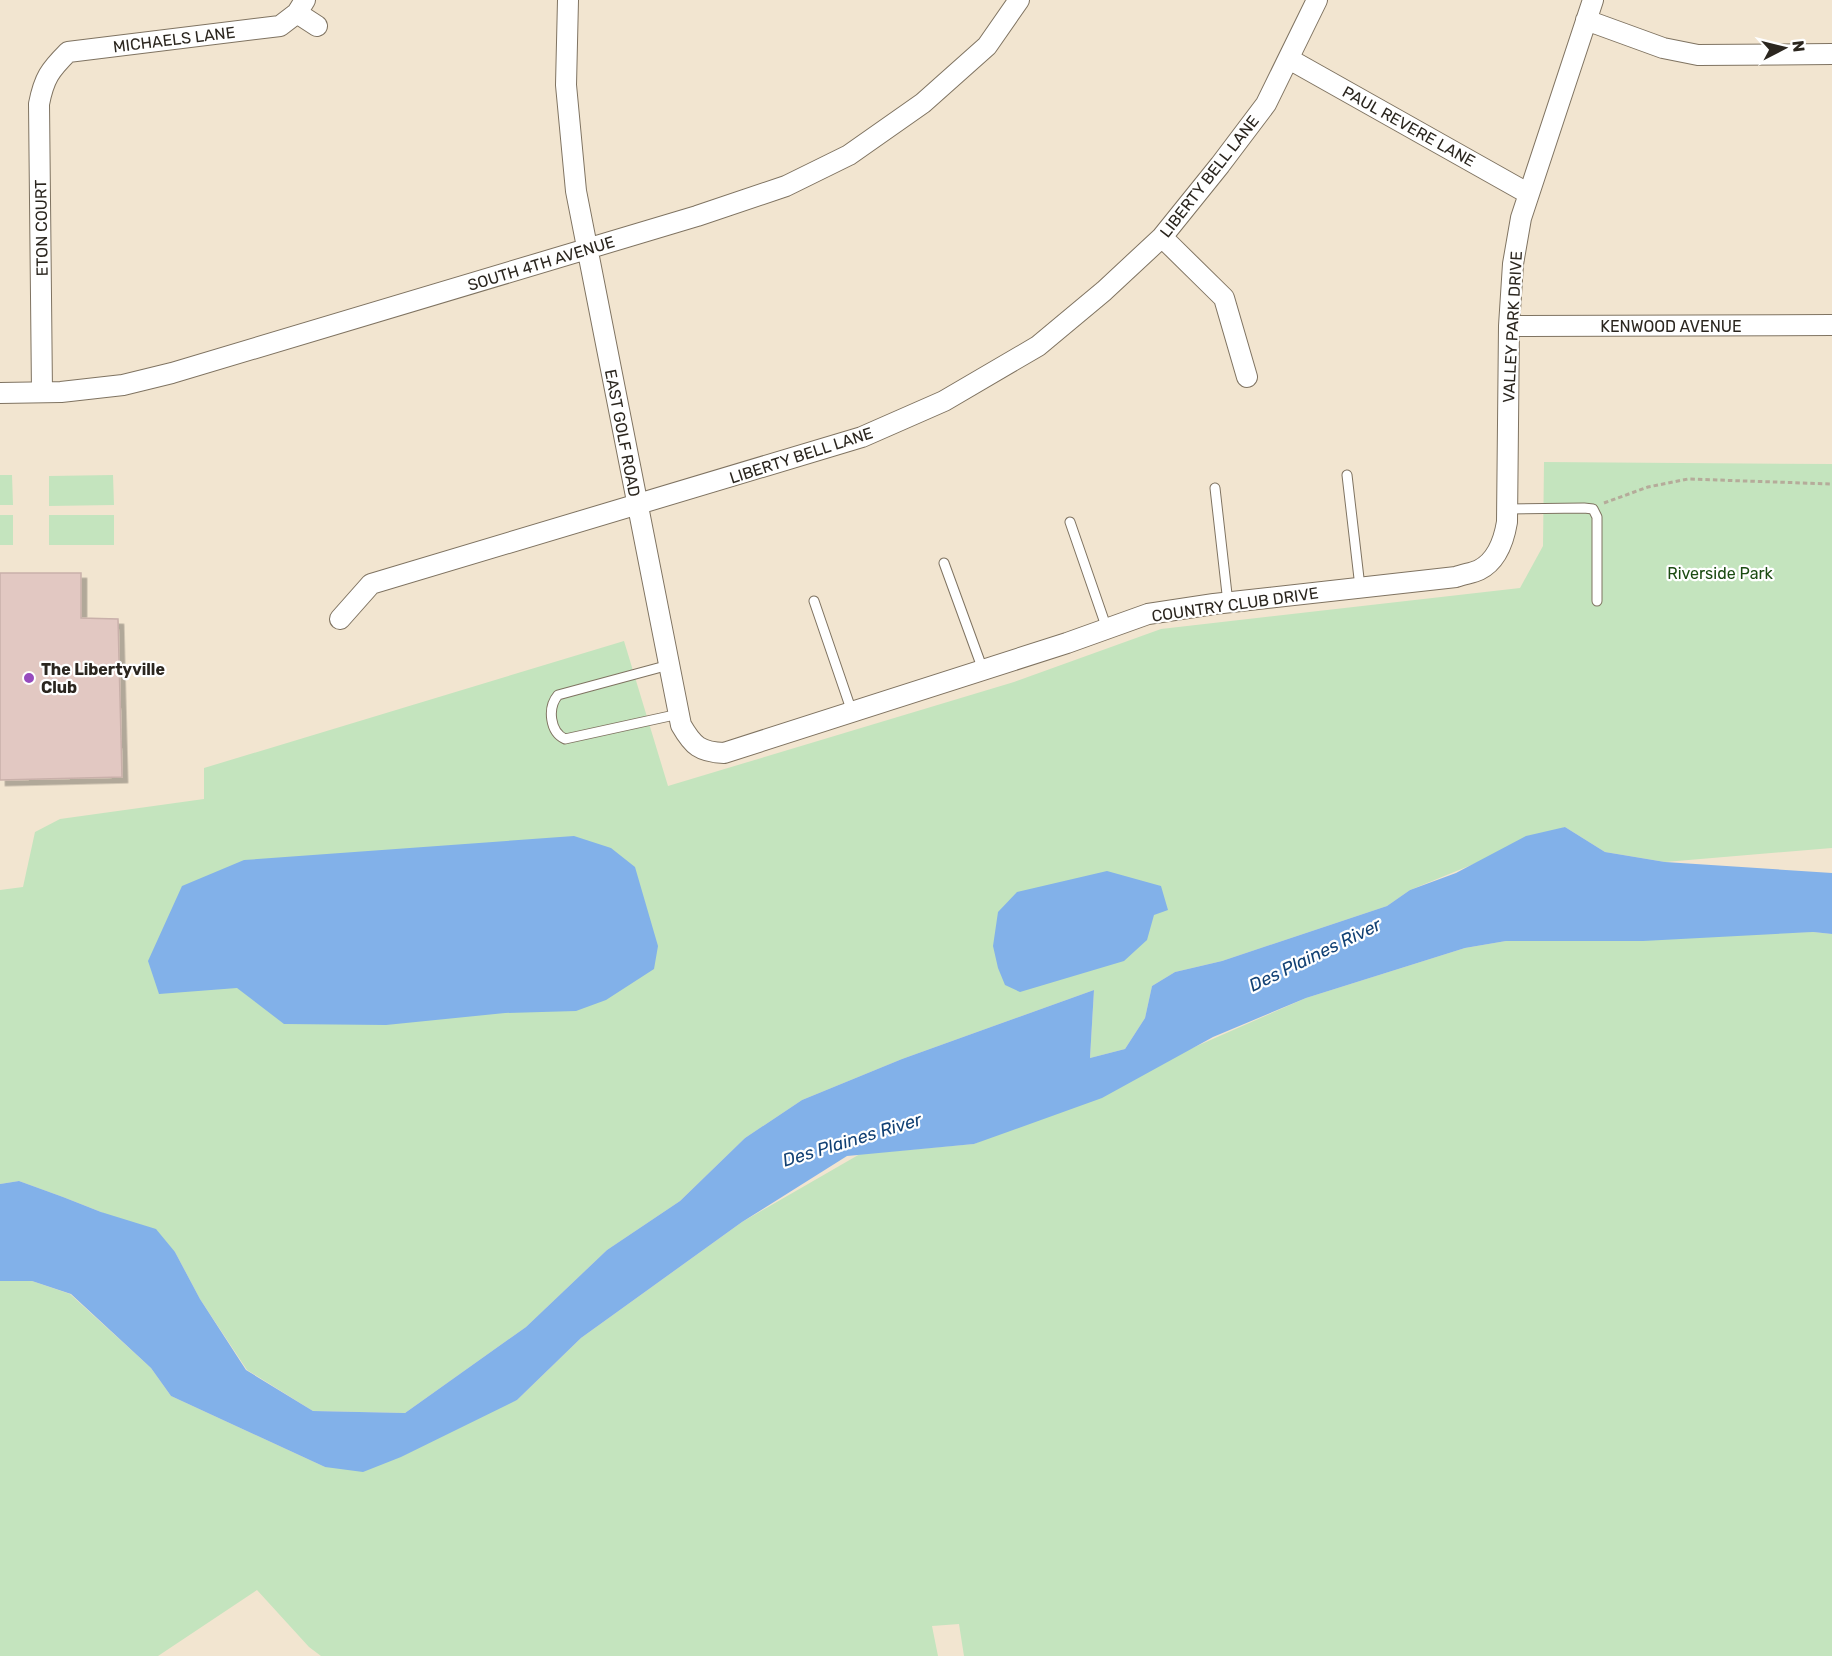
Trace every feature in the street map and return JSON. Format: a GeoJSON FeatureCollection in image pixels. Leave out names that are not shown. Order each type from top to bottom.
{"type":"FeatureCollection","features":[{"type":"Feature","properties":{"kind":"street","name":"EAST GOLF ROAD"},"geometry":{"type":"LineString","coordinates":[[568,0],[566,85],[576,191],[681,725],[689,740],[698,747],[709,752],[724,753],[804,727]]}},
{"type":"Feature","properties":{"kind":"street","name":"SOUTH 4TH AVENUE"},"geometry":{"type":"LineString","coordinates":[[0,393],[62,392],[123,385],[172,374],[786,186],[849,155],[923,103],[987,46],[1019,0]]}},
{"type":"Feature","properties":{"kind":"street","name":"LIBERTY BELL LANE"},"geometry":{"type":"LineString","coordinates":[[340,619],[370,584],[862,437],[944,401],[1038,345],[1104,291],[1162,237],[1266,104],[1317,0]]}},
{"type":"Feature","properties":{"kind":"street","name":"VALLEY PARK DRIVE"},"geometry":{"type":"LineString","coordinates":[[1507,515],[1509,326],[1513,264],[1521,218],[1593,0]]}},
{"type":"Feature","properties":{"kind":"street"},"geometry":{"type":"LineString","coordinates":[[301,7],[317,26]]}},
{"type":"Feature","properties":{"kind":"street","name":"MICHAELS LANE"},"geometry":{"type":"LineString","coordinates":[[53,66],[68,52],[280,26],[301,7]]}},
{"type":"Feature","properties":{"kind":"street"},"geometry":{"type":"LineString","coordinates":[[1586,20],[1663,48],[1698,55],[1832,54]]}},
{"type":"Feature","properties":{"kind":"street","name":"PAUL REVERE LANE"},"geometry":{"type":"LineString","coordinates":[[1289,59],[1529,194]]}},
{"type":"Feature","properties":{"kind":"street","name":"ETON COURT"},"geometry":{"type":"LineString","coordinates":[[42,392],[39,104],[43,82],[53,66]]}},
{"type":"Feature","properties":{"kind":"street"},"geometry":{"type":"LineString","coordinates":[[1162,237],[1224,298],[1247,377]]}},
{"type":"Feature","properties":{"kind":"street","name":"KENWOOD AVENUE"},"geometry":{"type":"LineString","coordinates":[[1509,326],[1832,325]]}},
{"type":"Feature","properties":{"kind":"street","name":"COUNTRY CLUB DRIVE"},"geometry":{"type":"LineString","coordinates":[[804,727],[1148,614],[1456,577],[1480,569],[1496,555],[1505,536],[1507,515]]}},
{"type":"Feature","properties":{"kind":"lane"},"geometry":{"type":"LineString","coordinates":[[1347,475],[1360,587]]}},
{"type":"Feature","properties":{"kind":"lane"},"geometry":{"type":"LineString","coordinates":[[1215,488],[1228,603]]}},
{"type":"Feature","properties":{"kind":"lane"},"geometry":{"type":"LineString","coordinates":[[1507,515],[1593,509],[1597,517],[1597,601]]}},
{"type":"Feature","properties":{"kind":"lane"},"geometry":{"type":"LineString","coordinates":[[1070,522],[1107,629]]}},
{"type":"Feature","properties":{"kind":"lane"},"geometry":{"type":"LineString","coordinates":[[944,563],[983,670]]}},
{"type":"Feature","properties":{"kind":"lane"},"geometry":{"type":"LineString","coordinates":[[814,601],[852,712]]}},
{"type":"Feature","properties":{"kind":"lane"},"geometry":{"type":"LineString","coordinates":[[669,665],[558,695],[551,707],[552,723],[556,732],[565,740],[679,714]]}},
{"type":"Feature","properties":{"kind":"path"},"geometry":{"type":"LineString","coordinates":[[1593,509],[1648,487],[1688,479],[1832,484]]}},
{"type":"Feature","properties":{"kind":"green space","name":"Riverside Park"},"geometry":{"type":"Polygon","coordinates":[[[1544,462],[1832,464],[1832,848],[1665,862],[1605,852],[1565,827],[1410,890],[1387,906],[1222,961],[1175,972],[1152,986],[1145,1018],[1125,1049],[1090,1058],[1094,990],[902,1059],[802,1100],[745,1138],[680,1201],[607,1250],[526,1327],[405,1413],[313,1411],[247,1370],[200,1299],[175,1252],[101,1212],[63,1197],[19,1181],[0,1184],[0,890],[23,887],[35,832],[60,819],[204,799],[204,768],[624,641],[668,786],[1014,682],[1161,629],[1520,588],[1543,546],[1544,462]]]}},
{"type":"Feature","properties":{"kind":"green space"},"geometry":{"type":"Polygon","coordinates":[[[0,475],[12,475],[13,505],[0,505],[0,475]]]}},
{"type":"Feature","properties":{"kind":"green space"},"geometry":{"type":"Polygon","coordinates":[[[113,475],[114,505],[49,506],[49,476],[113,475]]]}},
{"type":"Feature","properties":{"kind":"green space"},"geometry":{"type":"Polygon","coordinates":[[[0,515],[13,515],[13,545],[0,545],[0,515]]]}},
{"type":"Feature","properties":{"kind":"green space"},"geometry":{"type":"Polygon","coordinates":[[[49,515],[114,515],[114,545],[49,545],[49,515]]]}},
{"type":"Feature","properties":{"kind":"green space"},"geometry":{"type":"Polygon","coordinates":[[[1813,932],[1832,934],[1832,1656],[964,1656],[959,1624],[932,1626],[938,1656],[321,1656],[309,1647],[257,1590],[158,1656],[0,1656],[0,1281],[32,1281],[70,1294],[151,1368],[171,1396],[325,1467],[517,1400],[581,1338],[742,1222],[860,1154],[974,1144],[1306,998],[1465,948],[1506,941],[1813,932]]]}},
{"type":"Feature","properties":{"kind":"water","name":"Des Plaines River"},"geometry":{"type":"Polygon","coordinates":[[[1565,827],[1605,852],[1665,862],[1832,873],[1832,934],[1813,932],[1643,941],[1506,941],[1465,948],[1306,998],[1213,1037],[1102,1098],[974,1144],[847,1156],[742,1222],[581,1338],[517,1400],[401,1457],[363,1472],[325,1467],[171,1396],[151,1368],[71,1294],[32,1281],[0,1281],[0,1184],[19,1181],[101,1212],[156,1229],[175,1252],[200,1299],[246,1370],[313,1411],[405,1413],[526,1327],[607,1250],[680,1201],[745,1138],[802,1100],[902,1059],[1094,990],[1090,1058],[1125,1049],[1145,1018],[1152,986],[1175,972],[1222,961],[1387,906],[1410,890],[1456,873],[1526,836],[1565,827]]]}},
{"type":"Feature","properties":{"kind":"water"},"geometry":{"type":"Polygon","coordinates":[[[574,836],[611,848],[635,867],[658,946],[654,969],[606,1000],[576,1011],[505,1013],[386,1025],[284,1024],[237,988],[159,994],[148,961],[182,886],[244,860],[574,836]]]}},
{"type":"Feature","properties":{"kind":"water"},"geometry":{"type":"Polygon","coordinates":[[[1107,871],[1161,886],[1168,910],[1154,915],[1147,940],[1124,961],[1020,992],[1005,985],[993,946],[998,912],[1017,892],[1107,871]]]}},
{"type":"Feature","properties":{"kind":"building"},"geometry":{"type":"Polygon","coordinates":[[[0,573],[81,573],[81,618],[118,619],[122,777],[0,780],[0,573]]]}},
{"type":"Feature","properties":{"kind":"place","name":"The Libertyville Club"},"geometry":{"type":"Point","coordinates":[29,678]}}]}
